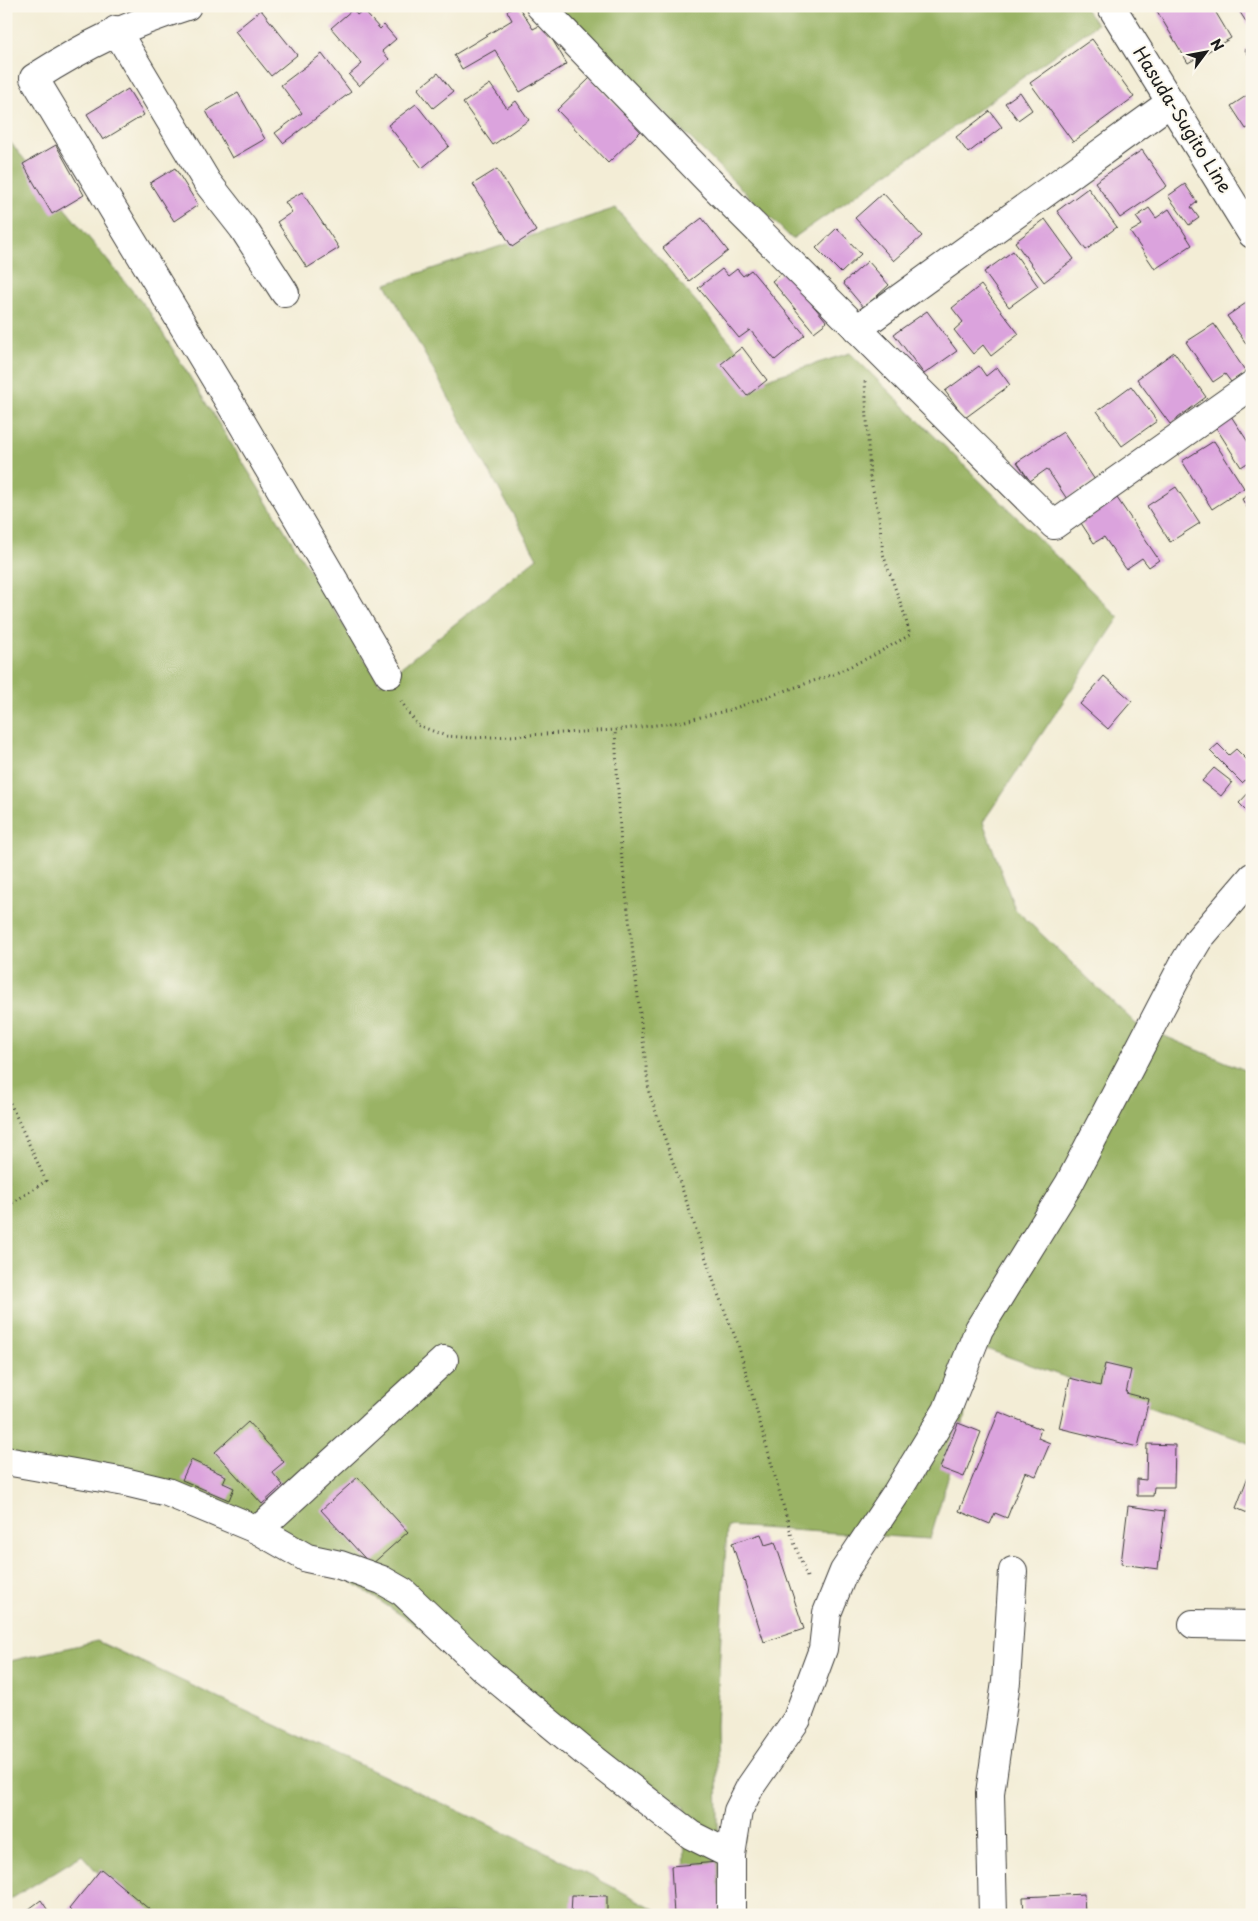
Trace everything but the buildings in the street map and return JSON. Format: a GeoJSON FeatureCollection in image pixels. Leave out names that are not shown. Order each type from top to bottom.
{"type":"FeatureCollection","features":[{"type":"Feature","properties":{"kind":"street"},"geometry":{"type":"LineString","coordinates":[[188,6],[116,30],[78,50],[34,78],[239,418],[389,674]]}},
{"type":"Feature","properties":{"kind":"street"},"geometry":{"type":"LineString","coordinates":[[540,6],[578,42],[708,180],[1054,525],[1252,385]]}},
{"type":"Feature","properties":{"kind":"street","name":"Hasuda-Sugito Line"},"geometry":{"type":"LineString","coordinates":[[1111,6],[1252,234]]}},
{"type":"Feature","properties":{"kind":"street"},"geometry":{"type":"LineString","coordinates":[[116,30],[207,182],[243,228],[285,293]]}},
{"type":"Feature","properties":{"kind":"street"},"geometry":{"type":"LineString","coordinates":[[857,329],[1171,102]]}},
{"type":"Feature","properties":{"kind":"street"},"geometry":{"type":"LineString","coordinates":[[731,1915],[731,1855],[738,1811],[750,1787],[797,1719],[823,1649],[827,1613],[844,1571],[898,1492],[918,1455],[947,1410],[979,1329],[1069,1184],[1183,965],[1198,940],[1252,877]]}},
{"type":"Feature","properties":{"kind":"street"},"geometry":{"type":"LineString","coordinates":[[258,1530],[444,1360]]}},
{"type":"Feature","properties":{"kind":"street"},"geometry":{"type":"LineString","coordinates":[[6,1461],[125,1482],[168,1492],[258,1530],[307,1558],[340,1565],[382,1580],[402,1592],[484,1668],[562,1734],[691,1835],[731,1855]]}},
{"type":"Feature","properties":{"kind":"street"},"geometry":{"type":"LineString","coordinates":[[993,1915],[990,1793],[1006,1682],[1013,1571]]}},
{"type":"Feature","properties":{"kind":"street"},"geometry":{"type":"LineString","coordinates":[[1193,1624],[1252,1625]]}},
{"type":"Feature","properties":{"kind":"path"},"geometry":{"type":"LineString","coordinates":[[389,674],[399,700],[417,726],[446,736],[474,738],[615,730],[681,722],[729,710],[834,674],[910,635],[883,554],[879,516],[870,478],[865,376]]}},
{"type":"Feature","properties":{"kind":"path"},"geometry":{"type":"LineString","coordinates":[[615,730],[622,850],[629,898],[642,1046],[649,1092],[718,1294],[738,1344],[792,1537],[804,1572],[827,1613]]}},
{"type":"Feature","properties":{"kind":"path"},"geometry":{"type":"LineString","coordinates":[[6,1094],[46,1181],[6,1207]]}},
{"type":"Feature","properties":{"kind":"green space"},"geometry":{"type":"Polygon","coordinates":[[[557,6],[1083,6],[1097,24],[947,132],[792,239],[557,6]]]}},
{"type":"Feature","properties":{"kind":"green space"},"geometry":{"type":"Polygon","coordinates":[[[6,137],[149,311],[380,684],[537,558],[386,284],[616,208],[763,380],[850,353],[1119,618],[983,822],[1015,909],[1136,1024],[1252,1073],[1252,1444],[978,1346],[962,1429],[930,1539],[727,1526],[716,1725],[720,1915],[684,1915],[685,1807],[250,1513],[6,1459],[6,137]]]}},
{"type":"Feature","properties":{"kind":"green space"},"geometry":{"type":"Polygon","coordinates":[[[97,1641],[546,1852],[666,1915],[135,1915],[82,1855],[6,1902],[6,1662],[97,1641]]]}}]}
